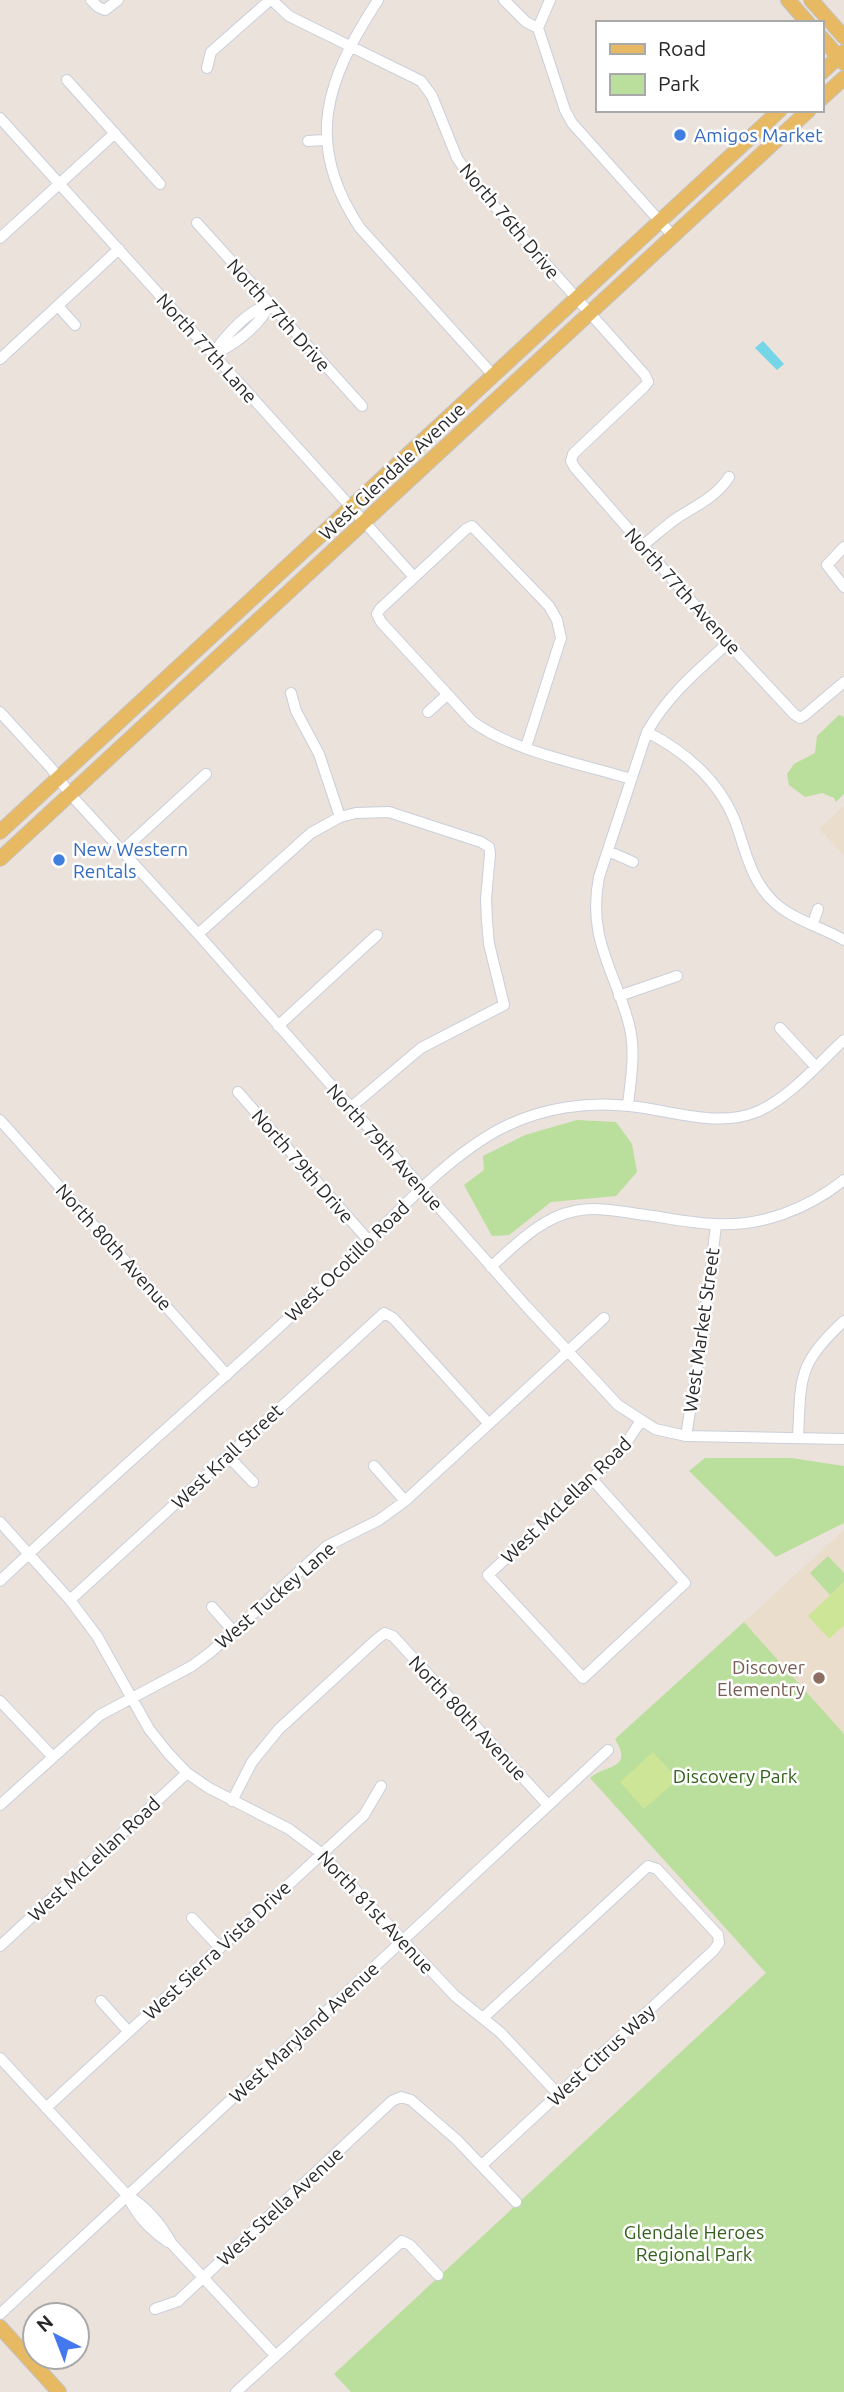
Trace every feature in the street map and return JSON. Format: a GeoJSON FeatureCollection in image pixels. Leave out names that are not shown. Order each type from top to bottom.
{"type":"FeatureCollection","features":[{"type":"Feature","properties":{"kind":"main road"},"geometry":{"type":"LineString","coordinates":[[788,0],[806,21]]}},
{"type":"Feature","properties":{"kind":"main road"},"geometry":{"type":"LineString","coordinates":[[811,0],[844,37]]}},
{"type":"Feature","properties":{"kind":"main road"},"geometry":{"type":"LineString","coordinates":[[823,39],[842,57],[823,71]]}},
{"type":"Feature","properties":{"kind":"main road"},"geometry":{"type":"LineString","coordinates":[[823,97],[844,78]]}},
{"type":"Feature","properties":{"kind":"main road","name":"West Glendale Avenue"},"geometry":{"type":"LineString","coordinates":[[0,832],[778,112]]}},
{"type":"Feature","properties":{"kind":"main road","name":"West Glendale Avenue"},"geometry":{"type":"LineString","coordinates":[[0,859],[807,112]]}},
{"type":"Feature","properties":{"kind":"main road"},"geometry":{"type":"LineString","coordinates":[[0,2327],[59,2392]]}},
{"type":"Feature","properties":{"kind":"street"},"geometry":{"type":"LineString","coordinates":[[91,0],[98,8],[106,10],[118,0]]}},
{"type":"Feature","properties":{"kind":"street"},"geometry":{"type":"LineString","coordinates":[[207,68],[211,52],[271,0]]}},
{"type":"Feature","properties":{"kind":"street","name":"North 76th Drive"},"geometry":{"type":"LineString","coordinates":[[271,0],[289,16],[411,74],[427,88],[437,106],[457,158],[474,183],[645,375],[648,382],[573,454],[571,461]]}},
{"type":"Feature","properties":{"kind":"street"},"geometry":{"type":"LineString","coordinates":[[378,0],[350,47],[333,90],[325,140],[340,194],[360,228],[493,375]]}},
{"type":"Feature","properties":{"kind":"street"},"geometry":{"type":"LineString","coordinates":[[504,0],[526,22],[538,28]]}},
{"type":"Feature","properties":{"kind":"street"},"geometry":{"type":"LineString","coordinates":[[550,0],[538,28],[565,110],[572,123],[673,236]]}},
{"type":"Feature","properties":{"kind":"street"},"geometry":{"type":"LineString","coordinates":[[67,80],[160,184]]}},
{"type":"Feature","properties":{"kind":"street","name":"North 77th Lane"},"geometry":{"type":"LineString","coordinates":[[0,118],[414,577]]}},
{"type":"Feature","properties":{"kind":"street"},"geometry":{"type":"LineString","coordinates":[[0,239],[115,133]]}},
{"type":"Feature","properties":{"kind":"street"},"geometry":{"type":"LineString","coordinates":[[308,141],[325,140]]}},
{"type":"Feature","properties":{"kind":"street","name":"North 77th Drive"},"geometry":{"type":"LineString","coordinates":[[197,223],[362,406]]}},
{"type":"Feature","properties":{"kind":"street"},"geometry":{"type":"LineString","coordinates":[[0,359],[119,249]]}},
{"type":"Feature","properties":{"kind":"street"},"geometry":{"type":"LineString","coordinates":[[213,354],[222,341],[259,308],[270,304]]}},
{"type":"Feature","properties":{"kind":"street"},"geometry":{"type":"LineString","coordinates":[[58,306],[75,325]]}},
{"type":"Feature","properties":{"kind":"street","name":"North 77th Avenue"},"geometry":{"type":"LineString","coordinates":[[571,461],[728,643],[800,718],[844,682]]}},
{"type":"Feature","properties":{"kind":"street"},"geometry":{"type":"LineString","coordinates":[[642,546],[676,519],[707,501],[722,488],[729,477]]}},
{"type":"Feature","properties":{"kind":"street"},"geometry":{"type":"LineString","coordinates":[[526,747],[561,638],[557,620],[549,606],[472,526],[377,614],[447,695],[485,731],[526,747],[631,779]]}},
{"type":"Feature","properties":{"kind":"street"},"geometry":{"type":"LineString","coordinates":[[844,547],[827,565],[844,587]]}},
{"type":"Feature","properties":{"kind":"street"},"geometry":{"type":"LineString","coordinates":[[561,638],[575,636]]}},
{"type":"Feature","properties":{"kind":"street"},"geometry":{"type":"LineString","coordinates":[[728,643],[674,692],[659,710],[647,732],[599,877],[594,901],[596,927],[629,1025],[633,1054],[628,1105],[704,1118],[726,1119],[743,1116],[778,1100],[844,1040]]}},
{"type":"Feature","properties":{"kind":"street"},"geometry":{"type":"LineString","coordinates":[[291,693],[296,711],[319,754],[340,817]]}},
{"type":"Feature","properties":{"kind":"street"},"geometry":{"type":"LineString","coordinates":[[428,712],[447,695]]}},
{"type":"Feature","properties":{"kind":"street","name":"North 79th Avenue"},"geometry":{"type":"LineString","coordinates":[[0,712],[568,1353],[618,1405],[640,1422],[655,1429],[686,1436],[844,1439]]}},
{"type":"Feature","properties":{"kind":"street"},"geometry":{"type":"LineString","coordinates":[[647,732],[673,746],[708,776],[734,819],[758,883],[770,899],[786,912],[844,940]]}},
{"type":"Feature","properties":{"kind":"street"},"geometry":{"type":"LineString","coordinates":[[122,851],[206,774]]}},
{"type":"Feature","properties":{"kind":"street"},"geometry":{"type":"LineString","coordinates":[[198,934],[311,833],[340,817],[364,812],[388,813],[481,842],[489,847],[486,900],[489,944],[504,1005],[421,1048],[350,1108]]}},
{"type":"Feature","properties":{"kind":"street"},"geometry":{"type":"LineString","coordinates":[[608,851],[634,862]]}},
{"type":"Feature","properties":{"kind":"street"},"geometry":{"type":"LineString","coordinates":[[813,923],[818,909]]}},
{"type":"Feature","properties":{"kind":"street"},"geometry":{"type":"LineString","coordinates":[[278,1026],[377,935]]}},
{"type":"Feature","properties":{"kind":"street"},"geometry":{"type":"LineString","coordinates":[[619,996],[677,976]]}},
{"type":"Feature","properties":{"kind":"street"},"geometry":{"type":"LineString","coordinates":[[780,1028],[815,1066]]}},
{"type":"Feature","properties":{"kind":"street","name":"North 79th Drive"},"geometry":{"type":"LineString","coordinates":[[238,1092],[369,1241]]}},
{"type":"Feature","properties":{"kind":"street","name":"West Ocotillo Road"},"geometry":{"type":"LineString","coordinates":[[0,1581],[227,1375],[423,1188],[474,1145],[505,1126],[529,1116],[573,1106],[628,1105]]}},
{"type":"Feature","properties":{"kind":"street","name":"North 80th Avenue"},"geometry":{"type":"LineString","coordinates":[[0,1120],[227,1375]]}},
{"type":"Feature","properties":{"kind":"street"},"geometry":{"type":"LineString","coordinates":[[491,1266],[537,1228],[555,1217],[575,1211],[613,1211],[716,1224],[749,1223],[775,1217],[821,1196],[844,1180]]}},
{"type":"Feature","properties":{"kind":"street","name":"West Market Street"},"geometry":{"type":"LineString","coordinates":[[686,1436],[705,1318],[716,1224]]}},
{"type":"Feature","properties":{"kind":"street","name":"West Krall Street"},"geometry":{"type":"LineString","coordinates":[[69,1600],[384,1313],[393,1318],[489,1424]]}},
{"type":"Feature","properties":{"kind":"street","name":"West Tuckey Lane"},"geometry":{"type":"LineString","coordinates":[[0,1805],[100,1715],[192,1665],[234,1632],[327,1546],[379,1520],[405,1501],[604,1318]]}},
{"type":"Feature","properties":{"kind":"street"},"geometry":{"type":"LineString","coordinates":[[799,1438],[804,1371],[817,1348],[844,1321]]}},
{"type":"Feature","properties":{"kind":"street","name":"West McLellan Road"},"geometry":{"type":"LineString","coordinates":[[592,1479],[685,1583],[583,1678],[488,1574],[592,1479],[628,1443],[640,1422]]}},
{"type":"Feature","properties":{"kind":"street"},"geometry":{"type":"LineString","coordinates":[[228,1456],[253,1482]]}},
{"type":"Feature","properties":{"kind":"street"},"geometry":{"type":"LineString","coordinates":[[373,1466],[405,1501]]}},
{"type":"Feature","properties":{"kind":"street","name":"North 81st Avenue"},"geometry":{"type":"LineString","coordinates":[[0,1522],[97,1636],[157,1741],[187,1773],[232,1801],[289,1829],[321,1853],[455,1996],[501,2033],[558,2094]]}},
{"type":"Feature","properties":{"kind":"street"},"geometry":{"type":"LineString","coordinates":[[212,1607],[234,1632]]}},
{"type":"Feature","properties":{"kind":"street","name":"North 80th Avenue"},"geometry":{"type":"LineString","coordinates":[[232,1801],[252,1762],[279,1729],[386,1633],[393,1636],[548,1805]]}},
{"type":"Feature","properties":{"kind":"street"},"geometry":{"type":"LineString","coordinates":[[0,1701],[52,1757]]}},
{"type":"Feature","properties":{"kind":"street","name":"West Maryland Avenue"},"geometry":{"type":"LineString","coordinates":[[0,2314],[608,1750]]}},
{"type":"Feature","properties":{"kind":"street","name":"West McLellan Road"},"geometry":{"type":"LineString","coordinates":[[0,1946],[187,1773]]}},
{"type":"Feature","properties":{"kind":"street","name":"West Sierra Vista Drive"},"geometry":{"type":"LineString","coordinates":[[46,2108],[364,1815],[381,1786]]}},
{"type":"Feature","properties":{"kind":"street","name":"West Citrus Way"},"geometry":{"type":"LineString","coordinates":[[482,2165],[719,1943],[718,1935],[657,1869],[648,1866],[483,2018]]}},
{"type":"Feature","properties":{"kind":"street"},"geometry":{"type":"LineString","coordinates":[[192,1918],[220,1948]]}},
{"type":"Feature","properties":{"kind":"street"},"geometry":{"type":"LineString","coordinates":[[101,2001],[128,2031]]}},
{"type":"Feature","properties":{"kind":"street"},"geometry":{"type":"LineString","coordinates":[[0,2058],[127,2195],[141,2203],[162,2226],[172,2244],[275,2355]]}},
{"type":"Feature","properties":{"kind":"street","name":"West Stella Avenue"},"geometry":{"type":"LineString","coordinates":[[155,2309],[178,2301],[392,2101],[401,2097],[411,2100],[482,2165]]}},
{"type":"Feature","properties":{"kind":"street"},"geometry":{"type":"LineString","coordinates":[[482,2165],[516,2202]]}},
{"type":"Feature","properties":{"kind":"street"},"geometry":{"type":"LineString","coordinates":[[236,2392],[402,2241],[410,2245],[438,2275]]}},
{"type":"Feature","properties":{"kind":"shaded area"},"geometry":{"type":"Polygon","coordinates":[[[844,806],[844,856],[819,829],[844,806]]]}},
{"type":"Feature","properties":{"kind":"shaded area","name":"Discover Elementry"},"geometry":{"type":"Polygon","coordinates":[[[844,1530],[844,1734],[744,1622],[844,1530]]]}},
{"type":"Feature","properties":{"kind":"green space"},"geometry":{"type":"Polygon","coordinates":[[[839,715],[844,717],[844,794],[836,802],[834,798],[822,793],[805,797],[789,785],[787,774],[794,764],[815,753],[817,736],[839,715]]]}},
{"type":"Feature","properties":{"kind":"green space"},"geometry":{"type":"Polygon","coordinates":[[[577,1120],[616,1122],[632,1144],[637,1172],[616,1196],[551,1202],[509,1235],[492,1236],[464,1185],[484,1170],[483,1156],[525,1135],[577,1120]]]}},
{"type":"Feature","properties":{"kind":"green space"},"geometry":{"type":"Polygon","coordinates":[[[705,1458],[791,1458],[844,1466],[844,1523],[776,1557],[689,1471],[705,1458]]]}},
{"type":"Feature","properties":{"kind":"green space"},"geometry":{"type":"Polygon","coordinates":[[[828,1556],[844,1573],[844,1582],[830,1595],[810,1573],[828,1556]]]}},
{"type":"Feature","properties":{"kind":"green space"},"geometry":{"type":"Polygon","coordinates":[[[844,1582],[844,1625],[829,1639],[808,1616],[844,1582]]]}},
{"type":"Feature","properties":{"kind":"green space","name":"Glendale Heroes Regional Park"},"geometry":{"type":"Polygon","coordinates":[[[744,1622],[844,1734],[844,2392],[351,2392],[334,2374],[766,1973],[590,1778],[620,1761],[620,1749],[615,1739],[744,1622]]]}},
{"type":"Feature","properties":{"kind":"green space"},"geometry":{"type":"Polygon","coordinates":[[[653,1752],[678,1779],[644,1809],[620,1782],[653,1752]]]}},
{"type":"Feature","properties":{"kind":"water"},"geometry":{"type":"Polygon","coordinates":[[[763,341],[784,364],[777,370],[755,348],[763,341]]]}},
{"type":"Feature","properties":{"kind":"place","name":"Amigos Market"},"geometry":{"type":"Point","coordinates":[680,135]}},
{"type":"Feature","properties":{"kind":"place","name":"New Western Rentals"},"geometry":{"type":"Point","coordinates":[59,860]}},
{"type":"Feature","properties":{"kind":"place","name":"Discover Elementry"},"geometry":{"type":"Point","coordinates":[819,1678]}},
{"type":"Feature","properties":{"kind":"park label","name":"Discovery Park"},"geometry":{"type":"Point","coordinates":[735,1776]}}]}
